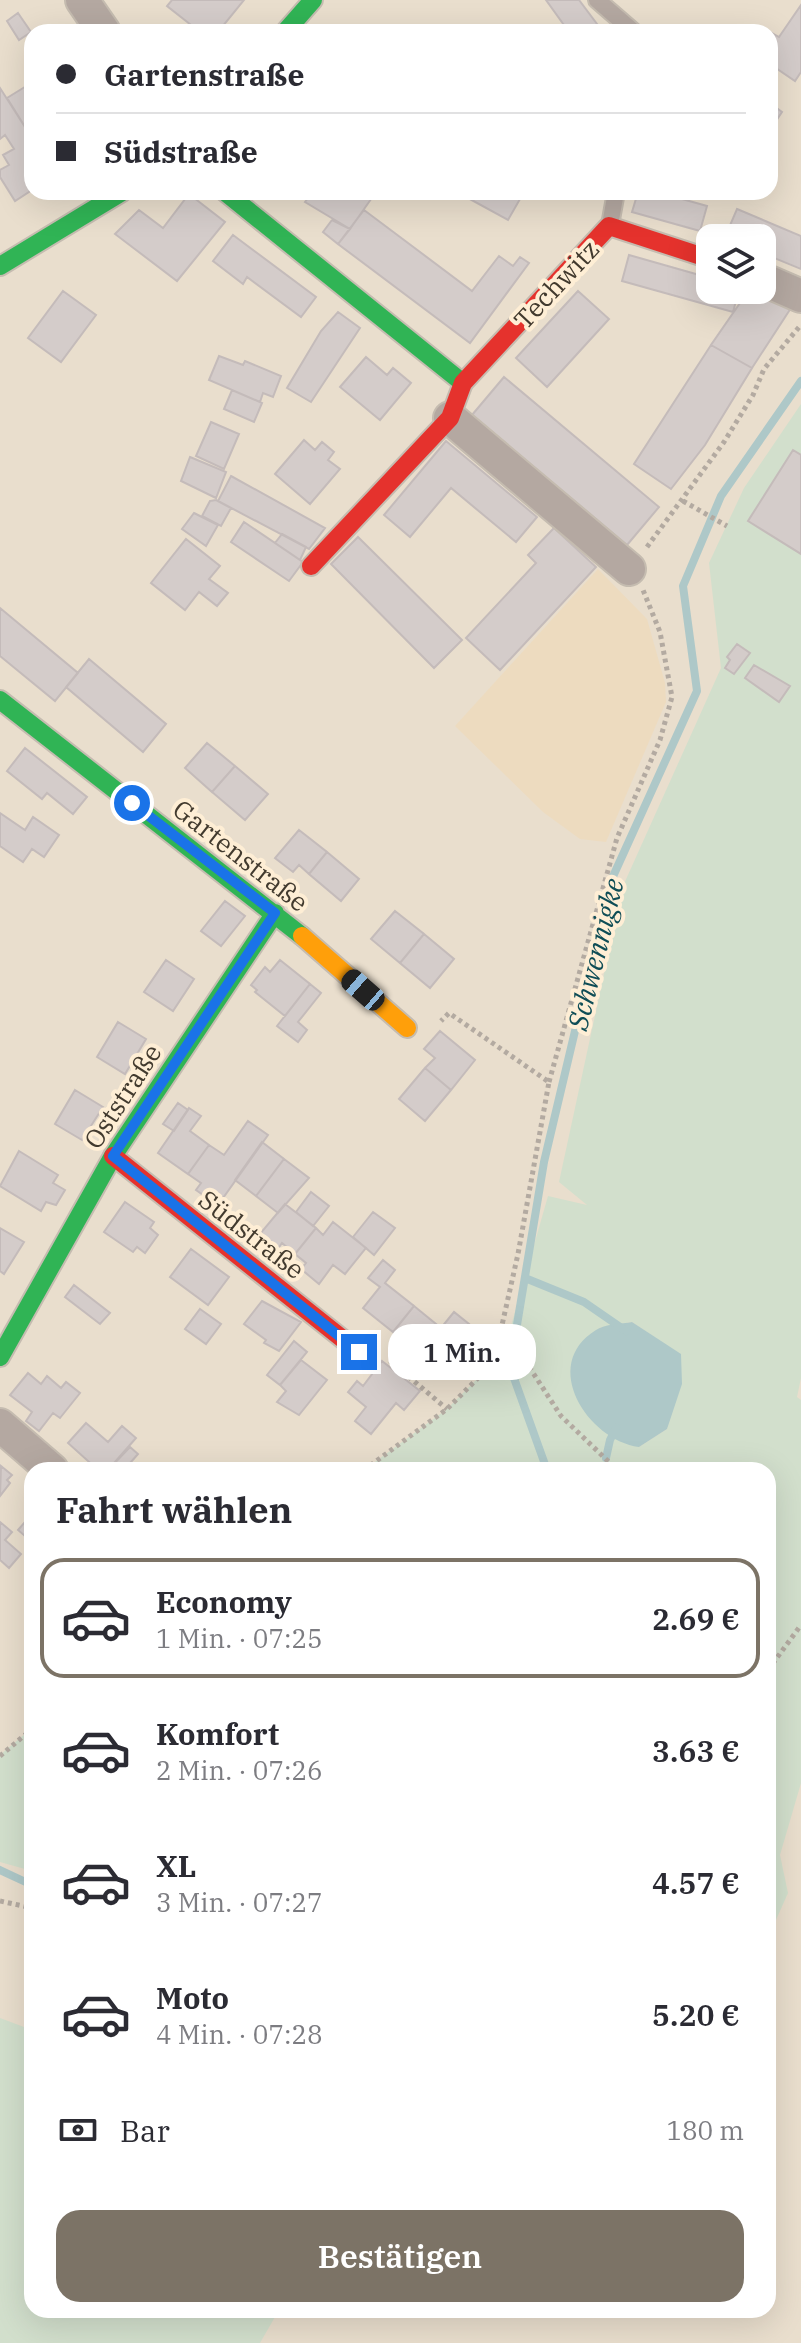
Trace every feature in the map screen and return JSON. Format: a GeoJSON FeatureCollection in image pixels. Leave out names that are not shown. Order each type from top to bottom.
{"type":"FeatureCollection","features":[{"type":"Feature","properties":{"kind":"street"},"geometry":{"type":"LineString","coordinates":[[82,0],[98,24]]}},
{"type":"Feature","properties":{"kind":"street"},"geometry":{"type":"LineString","coordinates":[[292,24],[313,0]]}},
{"type":"Feature","properties":{"kind":"street"},"geometry":{"type":"LineString","coordinates":[[0,266],[109,200]]}},
{"type":"Feature","properties":{"kind":"street"},"geometry":{"type":"LineString","coordinates":[[235,200],[463,383]]}},
{"type":"Feature","properties":{"kind":"street","name":"Techwitz"},"geometry":{"type":"LineString","coordinates":[[311,566],[450,418],[463,383],[609,226],[696,254]]}},
{"type":"Feature","properties":{"kind":"street"},"geometry":{"type":"LineString","coordinates":[[776,285],[801,296]]}},
{"type":"Feature","properties":{"kind":"street"},"geometry":{"type":"LineString","coordinates":[[450,418],[629,569]]}},
{"type":"Feature","properties":{"kind":"street","name":"Gartenstraße"},"geometry":{"type":"LineString","coordinates":[[5,714],[275,913],[407,1028]]}},
{"type":"Feature","properties":{"kind":"street","name":"Oststraße"},"geometry":{"type":"LineString","coordinates":[[0,1357],[113,1156],[275,913]]}},
{"type":"Feature","properties":{"kind":"street","name":"Südstraße"},"geometry":{"type":"LineString","coordinates":[[113,1156],[359,1352]]}},
{"type":"Feature","properties":{"kind":"street"},"geometry":{"type":"LineString","coordinates":[[0,1425],[43,1462]]}},
{"type":"Feature","properties":{"kind":"lane"},"geometry":{"type":"LineString","coordinates":[[597,0],[625,24]]}},
{"type":"Feature","properties":{"kind":"lane"},"geometry":{"type":"LineString","coordinates":[[609,226],[614,200]]}},
{"type":"Feature","properties":{"kind":"path"},"geometry":{"type":"LineString","coordinates":[[375,1462],[447,1409],[489,1367],[493,1354],[518,1254],[549,1082],[622,822],[660,740],[672,697],[660,632],[648,599],[629,569],[724,442],[753,395],[764,369],[801,325]]}},
{"type":"Feature","properties":{"kind":"path"},"geometry":{"type":"LineString","coordinates":[[682,500],[727,526]]}},
{"type":"Feature","properties":{"kind":"path"},"geometry":{"type":"LineString","coordinates":[[407,1028],[435,1027],[449,1013],[549,1082]]}},
{"type":"Feature","properties":{"kind":"path"},"geometry":{"type":"LineString","coordinates":[[359,1352],[380,1352],[447,1409]]}},
{"type":"Feature","properties":{"kind":"path"},"geometry":{"type":"LineString","coordinates":[[493,1354],[526,1362],[561,1416],[605,1462]]}},
{"type":"Feature","properties":{"kind":"path"},"geometry":{"type":"LineString","coordinates":[[776,1659],[801,1625]]}},
{"type":"Feature","properties":{"kind":"path"},"geometry":{"type":"LineString","coordinates":[[0,1756],[24,1736]]}},
{"type":"Feature","properties":{"kind":"path"},"geometry":{"type":"LineString","coordinates":[[0,1901],[24,1906]]}},
{"type":"Feature","properties":{"kind":"shaded area"},"geometry":{"type":"Polygon","coordinates":[[[598,569],[647,619],[665,683],[666,702],[606,842],[580,839],[543,812],[455,726],[598,569]]]}},
{"type":"Feature","properties":{"kind":"green space"},"geometry":{"type":"Polygon","coordinates":[[[801,404],[801,1378],[797,1397],[801,1400],[801,1783],[780,1855],[788,1893],[776,1920],[776,1462],[375,1462],[447,1409],[489,1367],[499,1368],[548,1196],[587,1205],[559,1182],[623,886],[721,668],[709,563],[744,488],[801,404]],[[632,1322],[599,1328],[639,1447],[667,1429],[681,1355],[632,1322]]]}},
{"type":"Feature","properties":{"kind":"green space"},"geometry":{"type":"Polygon","coordinates":[[[24,1735],[24,1869],[0,1862],[0,1755],[24,1735]]]}},
{"type":"Feature","properties":{"kind":"green space"},"geometry":{"type":"Polygon","coordinates":[[[0,2018],[24,2027],[24,2318],[274,2318],[260,2343],[0,2343],[0,2018]]]}},
{"type":"Feature","properties":{"kind":"water"},"geometry":{"type":"Polygon","coordinates":[[[632,1322],[681,1354],[682,1384],[667,1429],[639,1447],[603,1431],[577,1399],[571,1381],[572,1362],[579,1345],[600,1328],[632,1322]]]}},
{"type":"Feature","properties":{"kind":"building"},"geometry":{"type":"Polygon","coordinates":[[[172,0],[244,0],[224,24],[190,24],[167,6],[172,0]]]}},
{"type":"Feature","properties":{"kind":"building"},"geometry":{"type":"Polygon","coordinates":[[[546,0],[579,0],[597,24],[563,24],[546,0]]]}},
{"type":"Feature","properties":{"kind":"building"},"geometry":{"type":"Polygon","coordinates":[[[801,5],[801,72],[795,81],[778,69],[779,37],[801,5]]]}},
{"type":"Feature","properties":{"kind":"building"},"geometry":{"type":"Polygon","coordinates":[[[18,13],[26,24],[24,37],[19,40],[7,21],[18,13]]]}},
{"type":"Feature","properties":{"kind":"building"},"geometry":{"type":"Polygon","coordinates":[[[24,87],[24,125],[7,98],[24,87]]]}},
{"type":"Feature","properties":{"kind":"building"},"geometry":{"type":"Polygon","coordinates":[[[0,88],[24,126],[24,195],[15,201],[0,177],[0,170],[9,165],[3,155],[14,149],[5,135],[0,139],[0,88]]]}},
{"type":"Feature","properties":{"kind":"building"},"geometry":{"type":"Polygon","coordinates":[[[184,200],[197,200],[225,222],[177,281],[115,234],[139,210],[163,228],[184,200]]]}},
{"type":"Feature","properties":{"kind":"building"},"geometry":{"type":"Polygon","coordinates":[[[307,200],[370,200],[350,229],[305,202],[307,200]]]}},
{"type":"Feature","properties":{"kind":"building"},"geometry":{"type":"Polygon","coordinates":[[[472,200],[519,200],[508,220],[472,200]]]}},
{"type":"Feature","properties":{"kind":"building"},"geometry":{"type":"Polygon","coordinates":[[[636,200],[686,200],[707,206],[702,224],[696,224],[696,230],[632,212],[636,200]]]}},
{"type":"Feature","properties":{"kind":"building"},"geometry":{"type":"Polygon","coordinates":[[[737,209],[773,224],[731,224],[737,209]]]}},
{"type":"Feature","properties":{"kind":"building"},"geometry":{"type":"Polygon","coordinates":[[[364,210],[472,291],[499,256],[513,266],[520,257],[529,263],[470,343],[338,244],[364,210]]]}},
{"type":"Feature","properties":{"kind":"building"},"geometry":{"type":"Polygon","coordinates":[[[332,220],[350,229],[338,244],[323,232],[332,220]]]}},
{"type":"Feature","properties":{"kind":"building"},"geometry":{"type":"Polygon","coordinates":[[[776,225],[801,236],[801,269],[776,259],[776,225]]]}},
{"type":"Feature","properties":{"kind":"building"},"geometry":{"type":"Polygon","coordinates":[[[233,235],[316,297],[301,317],[247,277],[243,284],[213,261],[233,235]]]}},
{"type":"Feature","properties":{"kind":"building"},"geometry":{"type":"Polygon","coordinates":[[[629,255],[696,274],[696,302],[622,281],[629,255]]]}},
{"type":"Feature","properties":{"kind":"building"},"geometry":{"type":"Polygon","coordinates":[[[63,291],[96,315],[61,362],[28,338],[63,291]]]}},
{"type":"Feature","properties":{"kind":"building"},"geometry":{"type":"Polygon","coordinates":[[[578,291],[609,319],[547,387],[516,358],[578,291]]]}},
{"type":"Feature","properties":{"kind":"building"},"geometry":{"type":"Polygon","coordinates":[[[776,302],[791,308],[752,368],[711,345],[739,304],[776,304],[776,302]]]}},
{"type":"Feature","properties":{"kind":"building"},"geometry":{"type":"Polygon","coordinates":[[[704,304],[735,304],[733,312],[704,304]]]}},
{"type":"Feature","properties":{"kind":"building"},"geometry":{"type":"Polygon","coordinates":[[[338,312],[360,328],[311,402],[287,388],[321,331],[338,312]]]}},
{"type":"Feature","properties":{"kind":"building"},"geometry":{"type":"Polygon","coordinates":[[[711,345],[752,368],[705,445],[671,489],[634,464],[711,345]]]}},
{"type":"Feature","properties":{"kind":"building"},"geometry":{"type":"Polygon","coordinates":[[[219,356],[243,365],[245,361],[281,376],[273,397],[263,393],[260,402],[209,380],[219,356]]]}},
{"type":"Feature","properties":{"kind":"building"},"geometry":{"type":"Polygon","coordinates":[[[366,357],[387,375],[393,368],[411,383],[380,420],[340,387],[366,357]]]}},
{"type":"Feature","properties":{"kind":"building"},"geometry":{"type":"Polygon","coordinates":[[[504,377],[659,507],[627,545],[472,415],[504,377]]]}},
{"type":"Feature","properties":{"kind":"building"},"geometry":{"type":"Polygon","coordinates":[[[232,390],[262,403],[254,422],[224,409],[232,390]]]}},
{"type":"Feature","properties":{"kind":"building"},"geometry":{"type":"Polygon","coordinates":[[[211,422],[239,434],[224,469],[196,456],[211,422]]]}},
{"type":"Feature","properties":{"kind":"building"},"geometry":{"type":"Polygon","coordinates":[[[304,440],[315,450],[322,442],[334,452],[328,460],[340,469],[310,504],[275,474],[304,440]]]}},
{"type":"Feature","properties":{"kind":"building"},"geometry":{"type":"Polygon","coordinates":[[[446,441],[537,517],[516,542],[451,488],[410,537],[384,515],[446,441]]]}},
{"type":"Feature","properties":{"kind":"building"},"geometry":{"type":"Polygon","coordinates":[[[793,450],[801,455],[801,554],[748,521],[793,450]]]}},
{"type":"Feature","properties":{"kind":"building"},"geometry":{"type":"Polygon","coordinates":[[[190,457],[226,472],[216,498],[181,481],[190,457]]]}},
{"type":"Feature","properties":{"kind":"building"},"geometry":{"type":"Polygon","coordinates":[[[231,476],[325,528],[309,549],[218,501],[231,476]]]}},
{"type":"Feature","properties":{"kind":"building"},"geometry":{"type":"Polygon","coordinates":[[[216,500],[231,508],[221,526],[202,516],[210,501],[216,500]]]}},
{"type":"Feature","properties":{"kind":"building"},"geometry":{"type":"Polygon","coordinates":[[[194,513],[218,525],[206,546],[182,529],[194,513]]]}},
{"type":"Feature","properties":{"kind":"building"},"geometry":{"type":"Polygon","coordinates":[[[244,522],[303,562],[289,581],[231,542],[244,522]]]}},
{"type":"Feature","properties":{"kind":"building"},"geometry":{"type":"Polygon","coordinates":[[[554,528],[596,567],[500,670],[466,638],[536,563],[528,555],[554,528]]]}},
{"type":"Feature","properties":{"kind":"building"},"geometry":{"type":"Polygon","coordinates":[[[282,534],[306,547],[300,560],[275,543],[282,534]]]}},
{"type":"Feature","properties":{"kind":"building"},"geometry":{"type":"Polygon","coordinates":[[[358,537],[462,640],[434,668],[331,564],[358,537]]]}},
{"type":"Feature","properties":{"kind":"building"},"geometry":{"type":"Polygon","coordinates":[[[186,539],[220,566],[209,579],[228,593],[217,606],[199,592],[185,610],[151,583],[186,539]]]}},
{"type":"Feature","properties":{"kind":"building"},"geometry":{"type":"Polygon","coordinates":[[[0,608],[78,673],[55,701],[0,656],[0,608]]]}},
{"type":"Feature","properties":{"kind":"building"},"geometry":{"type":"Polygon","coordinates":[[[737,644],[750,653],[734,674],[725,668],[730,660],[727,657],[737,644]]]}},
{"type":"Feature","properties":{"kind":"building"},"geometry":{"type":"Polygon","coordinates":[[[89,659],[166,724],[143,752],[66,687],[89,659]]]}},
{"type":"Feature","properties":{"kind":"building"},"geometry":{"type":"Polygon","coordinates":[[[754,665],[790,686],[779,702],[745,678],[754,665]]]}},
{"type":"Feature","properties":{"kind":"building"},"geometry":{"type":"Polygon","coordinates":[[[207,743],[235,766],[212,792],[185,768],[207,743]]]}},
{"type":"Feature","properties":{"kind":"building"},"geometry":{"type":"Polygon","coordinates":[[[25,748],[87,797],[73,814],[47,793],[42,799],[7,771],[25,748]]]}},
{"type":"Feature","properties":{"kind":"building"},"geometry":{"type":"Polygon","coordinates":[[[235,766],[268,794],[245,820],[212,792],[235,766]]]}},
{"type":"Feature","properties":{"kind":"building"},"geometry":{"type":"Polygon","coordinates":[[[0,813],[25,830],[33,817],[59,835],[44,857],[32,849],[23,862],[0,846],[0,813]]]}},
{"type":"Feature","properties":{"kind":"building"},"geometry":{"type":"Polygon","coordinates":[[[299,830],[327,852],[309,874],[299,865],[293,872],[275,858],[299,830]]]}},
{"type":"Feature","properties":{"kind":"building"},"geometry":{"type":"Polygon","coordinates":[[[327,852],[359,879],[341,901],[309,874],[327,852]]]}},
{"type":"Feature","properties":{"kind":"building"},"geometry":{"type":"Polygon","coordinates":[[[225,901],[245,916],[221,946],[201,931],[225,901]]]}},
{"type":"Feature","properties":{"kind":"building"},"geometry":{"type":"Polygon","coordinates":[[[395,911],[424,934],[400,963],[371,939],[395,911]]]}},
{"type":"Feature","properties":{"kind":"building"},"geometry":{"type":"Polygon","coordinates":[[[424,934],[454,959],[430,988],[400,963],[424,934]]]}},
{"type":"Feature","properties":{"kind":"building"},"geometry":{"type":"Polygon","coordinates":[[[166,960],[194,979],[173,1011],[144,992],[166,960]]]}},
{"type":"Feature","properties":{"kind":"building"},"geometry":{"type":"Polygon","coordinates":[[[280,960],[310,984],[285,1016],[255,992],[257,990],[251,985],[265,967],[270,972],[280,960]]]}},
{"type":"Feature","properties":{"kind":"building"},"geometry":{"type":"Polygon","coordinates":[[[310,984],[321,993],[298,1022],[307,1030],[298,1042],[277,1026],[310,984]]]}},
{"type":"Feature","properties":{"kind":"building"},"geometry":{"type":"Polygon","coordinates":[[[118,1022],[146,1039],[125,1074],[97,1057],[118,1022]]]}},
{"type":"Feature","properties":{"kind":"building"},"geometry":{"type":"Polygon","coordinates":[[[440,1031],[475,1060],[451,1090],[425,1068],[435,1058],[424,1049],[440,1031]]]}},
{"type":"Feature","properties":{"kind":"building"},"geometry":{"type":"Polygon","coordinates":[[[425,1068],[451,1090],[425,1121],[399,1099],[425,1068]]]}},
{"type":"Feature","properties":{"kind":"building"},"geometry":{"type":"Polygon","coordinates":[[[75,1090],[103,1107],[82,1140],[55,1124],[75,1090]]]}},
{"type":"Feature","properties":{"kind":"building"},"geometry":{"type":"Polygon","coordinates":[[[178,1103],[188,1110],[174,1131],[163,1124],[178,1103]]]}},
{"type":"Feature","properties":{"kind":"building"},"geometry":{"type":"Polygon","coordinates":[[[189,1108],[201,1116],[190,1131],[209,1145],[188,1174],[158,1153],[189,1108]]]}},
{"type":"Feature","properties":{"kind":"building"},"geometry":{"type":"Polygon","coordinates":[[[248,1121],[268,1135],[223,1198],[214,1191],[209,1199],[196,1190],[201,1183],[188,1174],[209,1145],[224,1155],[248,1121]]]}},
{"type":"Feature","properties":{"kind":"building"},"geometry":{"type":"Polygon","coordinates":[[[262,1142],[284,1159],[256,1196],[235,1180],[262,1142]]]}},
{"type":"Feature","properties":{"kind":"building"},"geometry":{"type":"Polygon","coordinates":[[[19,1151],[58,1175],[53,1183],[65,1190],[56,1205],[46,1202],[41,1211],[0,1186],[19,1151]]]}},
{"type":"Feature","properties":{"kind":"building"},"geometry":{"type":"Polygon","coordinates":[[[284,1159],[309,1178],[278,1213],[256,1196],[284,1159]]]}},
{"type":"Feature","properties":{"kind":"building"},"geometry":{"type":"Polygon","coordinates":[[[311,1192],[329,1206],[313,1226],[296,1212],[311,1192]]]}},
{"type":"Feature","properties":{"kind":"building"},"geometry":{"type":"Polygon","coordinates":[[[125,1202],[154,1222],[150,1228],[158,1235],[145,1253],[137,1247],[133,1252],[104,1232],[125,1202]]]}},
{"type":"Feature","properties":{"kind":"building"},"geometry":{"type":"Polygon","coordinates":[[[285,1204],[316,1228],[295,1254],[282,1243],[277,1250],[259,1235],[285,1204]]]}},
{"type":"Feature","properties":{"kind":"building"},"geometry":{"type":"Polygon","coordinates":[[[373,1212],[395,1228],[374,1255],[353,1237],[373,1212]]]}},
{"type":"Feature","properties":{"kind":"building"},"geometry":{"type":"Polygon","coordinates":[[[333,1222],[366,1248],[345,1274],[333,1265],[319,1284],[301,1269],[306,1263],[295,1254],[316,1228],[323,1235],[333,1222]]]}},
{"type":"Feature","properties":{"kind":"building"},"geometry":{"type":"Polygon","coordinates":[[[0,1228],[24,1242],[4,1274],[0,1271],[0,1228]]]}},
{"type":"Feature","properties":{"kind":"building"},"geometry":{"type":"Polygon","coordinates":[[[191,1249],[229,1277],[208,1305],[170,1277],[191,1249]]]}},
{"type":"Feature","properties":{"kind":"building"},"geometry":{"type":"Polygon","coordinates":[[[383,1260],[395,1270],[385,1283],[414,1306],[393,1332],[363,1308],[380,1287],[368,1278],[383,1260]]]}},
{"type":"Feature","properties":{"kind":"building"},"geometry":{"type":"Polygon","coordinates":[[[74,1285],[110,1313],[100,1324],[65,1297],[74,1285]]]}},
{"type":"Feature","properties":{"kind":"building"},"geometry":{"type":"Polygon","coordinates":[[[262,1301],[301,1322],[279,1351],[264,1343],[266,1340],[244,1324],[262,1301]]]}},
{"type":"Feature","properties":{"kind":"building"},"geometry":{"type":"Polygon","coordinates":[[[414,1306],[441,1328],[454,1312],[469,1324],[454,1342],[443,1332],[422,1357],[393,1332],[414,1306]]]}},
{"type":"Feature","properties":{"kind":"building"},"geometry":{"type":"Polygon","coordinates":[[[200,1309],[221,1324],[206,1344],[185,1329],[200,1309]]]}},
{"type":"Feature","properties":{"kind":"building"},"geometry":{"type":"Polygon","coordinates":[[[294,1341],[307,1352],[280,1385],[267,1375],[294,1341]]]}},
{"type":"Feature","properties":{"kind":"building"},"geometry":{"type":"Polygon","coordinates":[[[301,1360],[327,1380],[299,1415],[277,1402],[286,1391],[280,1385],[301,1360]]]}},
{"type":"Feature","properties":{"kind":"building"},"geometry":{"type":"Polygon","coordinates":[[[382,1361],[420,1391],[404,1410],[396,1403],[371,1434],[355,1421],[366,1407],[348,1392],[357,1381],[363,1386],[382,1361]]]}},
{"type":"Feature","properties":{"kind":"building"},"geometry":{"type":"Polygon","coordinates":[[[28,1373],[41,1384],[47,1376],[61,1388],[66,1382],[80,1393],[60,1418],[53,1413],[39,1431],[26,1421],[32,1412],[10,1395],[28,1373]]]}},
{"type":"Feature","properties":{"kind":"building"},"geometry":{"type":"Polygon","coordinates":[[[86,1423],[108,1442],[122,1426],[136,1438],[115,1462],[89,1462],[68,1443],[86,1423]]]}},
{"type":"Feature","properties":{"kind":"building"},"geometry":{"type":"Polygon","coordinates":[[[130,1447],[138,1454],[131,1462],[116,1462],[130,1447]]]}},
{"type":"Feature","properties":{"kind":"building"},"geometry":{"type":"Polygon","coordinates":[[[1,1466],[12,1475],[0,1496],[1,1466]]]}},
{"type":"Feature","properties":{"kind":"building"},"geometry":{"type":"Polygon","coordinates":[[[0,1522],[12,1532],[5,1540],[21,1554],[9,1568],[0,1560],[0,1522]]]}},
{"type":"Feature","properties":{"kind":"waterway","name":"Schwennigke"},"geometry":{"type":"LineString","coordinates":[[544,1462],[510,1367],[544,1162],[610,883],[697,691],[683,586],[721,496],[801,381]]}},
{"type":"Feature","properties":{"kind":"waterway"},"geometry":{"type":"LineString","coordinates":[[525,1278],[584,1302],[626,1331]]}},
{"type":"Feature","properties":{"kind":"waterway"},"geometry":{"type":"LineString","coordinates":[[606,1458],[616,1428]]}},
{"type":"Feature","properties":{"kind":"waterway","name":"Schwennigke"},"geometry":{"type":"LineString","coordinates":[[0,1870],[24,1881]]}},
{"type":"Feature","properties":{"kind":"traffic: fast"},"geometry":{"type":"LineString","coordinates":[[292,24],[313,0]]}},
{"type":"Feature","properties":{"kind":"traffic: fast"},"geometry":{"type":"LineString","coordinates":[[0,266],[109,200]]}},
{"type":"Feature","properties":{"kind":"traffic: fast"},"geometry":{"type":"LineString","coordinates":[[235,200],[463,383]]}},
{"type":"Feature","properties":{"kind":"traffic: fast"},"geometry":{"type":"LineString","coordinates":[[0,700],[302,936]]}},
{"type":"Feature","properties":{"kind":"traffic: fast"},"geometry":{"type":"LineString","coordinates":[[0,1357],[113,1156],[275,913]]}},
{"type":"Feature","properties":{"kind":"traffic: slow"},"geometry":{"type":"LineString","coordinates":[[302,936],[407,1028]]}},
{"type":"Feature","properties":{"kind":"traffic: jam"},"geometry":{"type":"LineString","coordinates":[[311,566],[450,418],[463,383],[609,226],[696,254]]}},
{"type":"Feature","properties":{"kind":"traffic: jam"},"geometry":{"type":"LineString","coordinates":[[113,1156],[359,1352]]}},
{"type":"Feature","properties":{"kind":"route"},"geometry":{"type":"LineString","coordinates":[[132,803],[275,913],[113,1156],[359,1352]]}}]}
